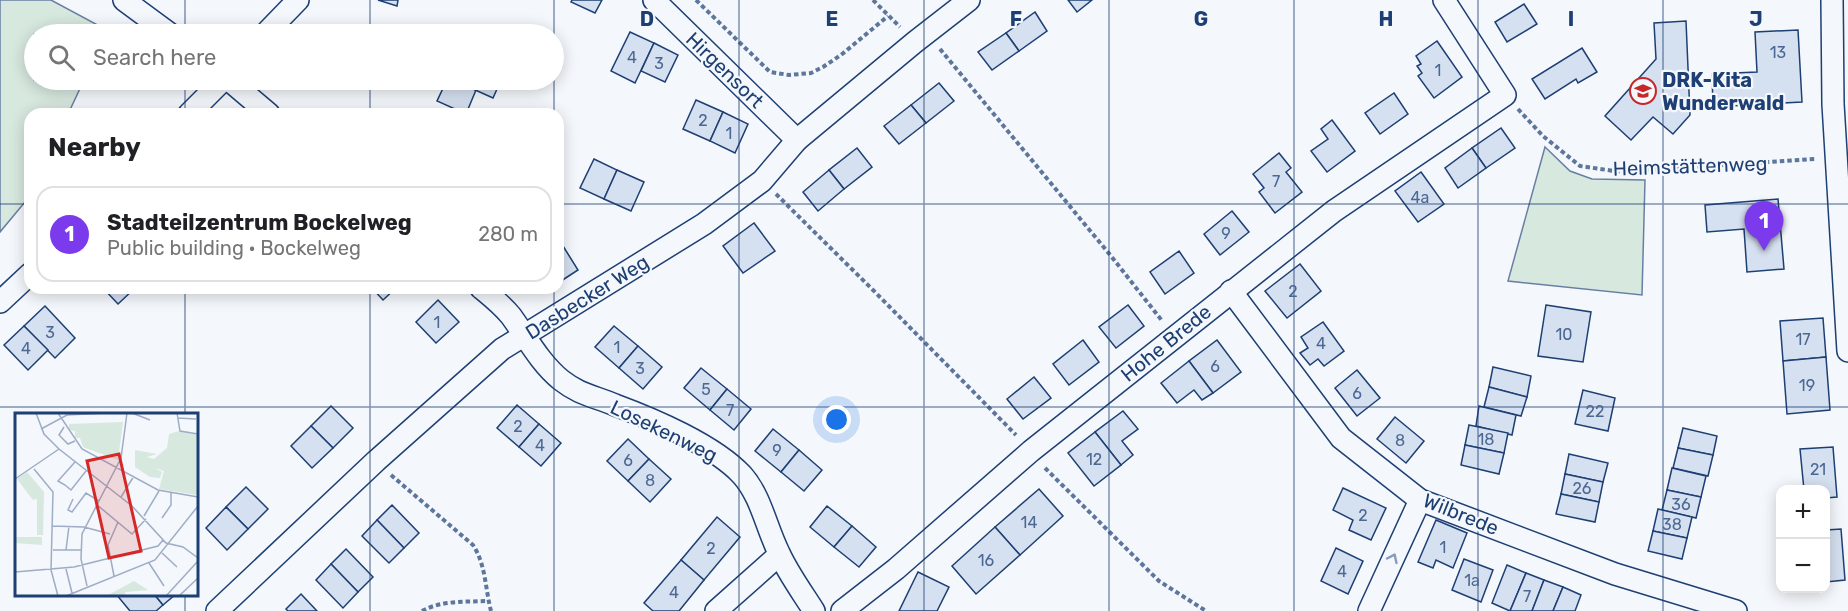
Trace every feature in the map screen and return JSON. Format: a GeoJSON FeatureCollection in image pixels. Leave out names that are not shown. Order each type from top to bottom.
{"type":"FeatureCollection","features":[{"type":"Feature","properties":{"kind":"street"},"geometry":{"type":"LineString","coordinates":[[124,0],[156,24]]}},
{"type":"Feature","properties":{"kind":"street"},"geometry":{"type":"LineString","coordinates":[[275,24],[298,0]]}},
{"type":"Feature","properties":{"kind":"street","name":"Hirgensort"},"geometry":{"type":"LineString","coordinates":[[654,0],[797,140]]}},
{"type":"Feature","properties":{"kind":"street","name":"Dasbecker Weg"},"geometry":{"type":"LineString","coordinates":[[217,611],[376,461],[502,350],[704,224],[762,181],[797,140],[969,0]]}},
{"type":"Feature","properties":{"kind":"street"},"geometry":{"type":"LineString","coordinates":[[1444,0],[1505,94]]}},
{"type":"Feature","properties":{"kind":"street"},"geometry":{"type":"LineString","coordinates":[[1832,0],[1833,104],[1848,351]]}},
{"type":"Feature","properties":{"kind":"street"},"geometry":{"type":"LineString","coordinates":[[195,108],[213,90]]}},
{"type":"Feature","properties":{"kind":"street"},"geometry":{"type":"LineString","coordinates":[[241,90],[262,108]]}},
{"type":"Feature","properties":{"kind":"street","name":"Hohe Brede"},"geometry":{"type":"LineString","coordinates":[[842,611],[896,569],[1031,451],[1334,211],[1505,94]]}},
{"type":"Feature","properties":{"kind":"street"},"geometry":{"type":"LineString","coordinates":[[0,302],[24,280]]}},
{"type":"Feature","properties":{"kind":"street","name":"Wilbrede"},"geometry":{"type":"LineString","coordinates":[[1232,291],[1341,438],[1420,500],[1615,574],[1736,611]]}},
{"type":"Feature","properties":{"kind":"street","name":"Losekenweg"},"geometry":{"type":"LineString","coordinates":[[488,294],[510,315],[543,362],[561,380],[582,395],[651,419],[688,438],[730,464],[756,493],[765,523],[780,555],[814,611]]}},
{"type":"Feature","properties":{"kind":"street"},"geometry":{"type":"LineString","coordinates":[[1369,611],[1420,500]]}},
{"type":"Feature","properties":{"kind":"street"},"geometry":{"type":"LineString","coordinates":[[716,611],[780,555]]}},
{"type":"Feature","properties":{"kind":"path"},"geometry":{"type":"LineString","coordinates":[[696,0],[770,72],[789,75],[811,73],[823,68],[888,16]]}},
{"type":"Feature","properties":{"kind":"path"},"geometry":{"type":"LineString","coordinates":[[873,0],[888,16],[921,38],[1111,256],[1174,337]]}},
{"type":"Feature","properties":{"kind":"path","name":"Heimstättenweg"},"geometry":{"type":"LineString","coordinates":[[1505,94],[1543,136],[1580,166],[1621,172],[1836,158]]}},
{"type":"Feature","properties":{"kind":"path"},"geometry":{"type":"LineString","coordinates":[[762,181],[873,290],[1031,451],[1041,464],[1159,581],[1206,611]]}},
{"type":"Feature","properties":{"kind":"path"},"geometry":{"type":"LineString","coordinates":[[376,461],[473,545],[485,574],[491,611]]}},
{"type":"Feature","properties":{"kind":"path"},"geometry":{"type":"LineString","coordinates":[[422,611],[430,606],[445,603],[488,601]]}},
{"type":"Feature","properties":{"kind":"shaded area"},"geometry":{"type":"Polygon","coordinates":[[[0,0],[51,0],[96,24],[24,24],[24,90],[79,90],[71,108],[24,108],[24,203],[0,232],[0,0]]]}},
{"type":"Feature","properties":{"kind":"shaded area"},"geometry":{"type":"Polygon","coordinates":[[[1545,147],[1570,171],[1592,179],[1645,180],[1642,295],[1508,281],[1545,147]]]}},
{"type":"Feature","properties":{"kind":"building"},"geometry":{"type":"Polygon","coordinates":[[[378,0],[398,0],[397,6],[378,0]]]}},
{"type":"Feature","properties":{"kind":"building"},"geometry":{"type":"Polygon","coordinates":[[[572,0],[602,0],[595,13],[571,2],[572,0]]]}},
{"type":"Feature","properties":{"kind":"building"},"geometry":{"type":"Polygon","coordinates":[[[1068,0],[1092,0],[1077,12],[1068,0]]]}},
{"type":"Feature","properties":{"kind":"building"},"geometry":{"type":"Polygon","coordinates":[[[1524,4],[1537,24],[1507,42],[1495,22],[1524,4]]]}},
{"type":"Feature","properties":{"kind":"building"},"geometry":{"type":"Polygon","coordinates":[[[1035,12],[1047,31],[1019,51],[1006,33],[1035,12]]]}},
{"type":"Feature","properties":{"kind":"building"},"geometry":{"type":"Polygon","coordinates":[[[1686,21],[1690,115],[1673,134],[1653,117],[1631,140],[1605,116],[1656,59],[1654,23],[1686,21]]]}},
{"type":"Feature","properties":{"kind":"building"},"geometry":{"type":"Polygon","coordinates":[[[1798,30],[1802,102],[1713,107],[1712,74],[1757,72],[1755,32],[1798,30]]]}},
{"type":"Feature","properties":{"kind":"building"},"geometry":{"type":"Polygon","coordinates":[[[630,32],[654,43],[635,83],[611,71],[630,32]]]}},
{"type":"Feature","properties":{"kind":"building"},"geometry":{"type":"Polygon","coordinates":[[[1006,33],[1019,51],[992,70],[978,52],[1006,33]]]}},
{"type":"Feature","properties":{"kind":"building"},"geometry":{"type":"Polygon","coordinates":[[[1437,41],[1462,77],[1434,98],[1418,76],[1422,73],[1417,66],[1421,64],[1416,56],[1437,41]]]}},
{"type":"Feature","properties":{"kind":"building"},"geometry":{"type":"Polygon","coordinates":[[[654,43],[678,55],[665,82],[641,71],[654,43]]]}},
{"type":"Feature","properties":{"kind":"building"},"geometry":{"type":"Polygon","coordinates":[[[1582,48],[1597,72],[1578,83],[1576,79],[1545,99],[1532,79],[1582,48]]]}},
{"type":"Feature","properties":{"kind":"building"},"geometry":{"type":"Polygon","coordinates":[[[939,83],[954,101],[926,123],[911,105],[939,83]]]}},
{"type":"Feature","properties":{"kind":"building"},"geometry":{"type":"Polygon","coordinates":[[[442,90],[476,90],[468,108],[453,108],[437,101],[442,90]]]}},
{"type":"Feature","properties":{"kind":"building"},"geometry":{"type":"Polygon","coordinates":[[[475,90],[497,90],[493,98],[475,90]]]}},
{"type":"Feature","properties":{"kind":"building"},"geometry":{"type":"Polygon","coordinates":[[[1394,93],[1408,114],[1380,134],[1365,113],[1394,93]]]}},
{"type":"Feature","properties":{"kind":"building"},"geometry":{"type":"Polygon","coordinates":[[[696,100],[723,112],[710,141],[683,129],[696,100]]]}},
{"type":"Feature","properties":{"kind":"building"},"geometry":{"type":"Polygon","coordinates":[[[911,105],[926,123],[899,144],[884,126],[911,105]]]}},
{"type":"Feature","properties":{"kind":"building"},"geometry":{"type":"Polygon","coordinates":[[[723,112],[748,124],[735,153],[710,141],[723,112]]]}},
{"type":"Feature","properties":{"kind":"building"},"geometry":{"type":"Polygon","coordinates":[[[1332,120],[1355,151],[1327,172],[1311,151],[1328,139],[1321,129],[1332,120]]]}},
{"type":"Feature","properties":{"kind":"building"},"geometry":{"type":"Polygon","coordinates":[[[1501,128],[1515,148],[1486,168],[1472,148],[1501,128]]]}},
{"type":"Feature","properties":{"kind":"building"},"geometry":{"type":"Polygon","coordinates":[[[857,148],[872,167],[844,189],[829,170],[857,148]]]}},
{"type":"Feature","properties":{"kind":"building"},"geometry":{"type":"Polygon","coordinates":[[[1472,148],[1486,168],[1458,188],[1445,168],[1472,148]]]}},
{"type":"Feature","properties":{"kind":"building"},"geometry":{"type":"Polygon","coordinates":[[[1279,153],[1291,168],[1286,172],[1302,192],[1275,213],[1259,192],[1264,188],[1253,174],[1279,153]]]}},
{"type":"Feature","properties":{"kind":"building"},"geometry":{"type":"Polygon","coordinates":[[[594,159],[617,170],[604,199],[580,188],[594,159]]]}},
{"type":"Feature","properties":{"kind":"building"},"geometry":{"type":"Polygon","coordinates":[[[617,170],[644,182],[631,211],[604,199],[617,170]]]}},
{"type":"Feature","properties":{"kind":"building"},"geometry":{"type":"Polygon","coordinates":[[[829,170],[844,189],[818,211],[803,192],[829,170]]]}},
{"type":"Feature","properties":{"kind":"building"},"geometry":{"type":"Polygon","coordinates":[[[1421,172],[1444,204],[1418,222],[1395,191],[1421,172]]]}},
{"type":"Feature","properties":{"kind":"building"},"geometry":{"type":"Polygon","coordinates":[[[1778,199],[1784,269],[1747,272],[1744,229],[1707,232],[1705,205],[1778,199]]]}},
{"type":"Feature","properties":{"kind":"building"},"geometry":{"type":"Polygon","coordinates":[[[1232,211],[1249,232],[1220,255],[1204,234],[1232,211]]]}},
{"type":"Feature","properties":{"kind":"building"},"geometry":{"type":"Polygon","coordinates":[[[754,223],[775,251],[743,273],[723,246],[754,223]]]}},
{"type":"Feature","properties":{"kind":"building"},"geometry":{"type":"Polygon","coordinates":[[[564,248],[578,270],[564,279],[564,248]]]}},
{"type":"Feature","properties":{"kind":"building"},"geometry":{"type":"Polygon","coordinates":[[[1179,251],[1194,273],[1165,294],[1150,272],[1179,251]]]}},
{"type":"Feature","properties":{"kind":"building"},"geometry":{"type":"Polygon","coordinates":[[[1300,264],[1321,291],[1287,318],[1265,291],[1300,264]]]}},
{"type":"Feature","properties":{"kind":"building"},"geometry":{"type":"Polygon","coordinates":[[[109,294],[129,294],[118,304],[109,294]]]}},
{"type":"Feature","properties":{"kind":"building"},"geometry":{"type":"Polygon","coordinates":[[[378,294],[390,294],[383,300],[378,294]]]}},
{"type":"Feature","properties":{"kind":"building"},"geometry":{"type":"Polygon","coordinates":[[[438,300],[459,322],[436,343],[416,322],[438,300]]]}},
{"type":"Feature","properties":{"kind":"building"},"geometry":{"type":"Polygon","coordinates":[[[1128,305],[1144,326],[1116,348],[1099,327],[1128,305]]]}},
{"type":"Feature","properties":{"kind":"building"},"geometry":{"type":"Polygon","coordinates":[[[1546,305],[1591,312],[1583,362],[1538,356],[1546,305]]]}},
{"type":"Feature","properties":{"kind":"building"},"geometry":{"type":"Polygon","coordinates":[[[45,306],[75,338],[55,358],[24,326],[45,306]]]}},
{"type":"Feature","properties":{"kind":"building"},"geometry":{"type":"Polygon","coordinates":[[[1823,318],[1826,357],[1783,361],[1780,321],[1823,318]]]}},
{"type":"Feature","properties":{"kind":"building"},"geometry":{"type":"Polygon","coordinates":[[[1323,322],[1344,351],[1324,366],[1318,359],[1310,365],[1300,353],[1308,348],[1301,337],[1323,322]]]}},
{"type":"Feature","properties":{"kind":"building"},"geometry":{"type":"Polygon","coordinates":[[[24,326],[48,350],[28,370],[4,345],[24,326]]]}},
{"type":"Feature","properties":{"kind":"building"},"geometry":{"type":"Polygon","coordinates":[[[614,326],[638,346],[619,368],[595,347],[614,326]]]}},
{"type":"Feature","properties":{"kind":"building"},"geometry":{"type":"Polygon","coordinates":[[[1083,340],[1099,362],[1069,385],[1053,364],[1083,340]]]}},
{"type":"Feature","properties":{"kind":"building"},"geometry":{"type":"Polygon","coordinates":[[[1217,340],[1241,372],[1213,393],[1189,361],[1217,340]]]}},
{"type":"Feature","properties":{"kind":"building"},"geometry":{"type":"Polygon","coordinates":[[[638,346],[662,367],[643,389],[619,368],[638,346]]]}},
{"type":"Feature","properties":{"kind":"building"},"geometry":{"type":"Polygon","coordinates":[[[1826,357],[1830,410],[1787,414],[1783,361],[1826,357]]]}},
{"type":"Feature","properties":{"kind":"building"},"geometry":{"type":"Polygon","coordinates":[[[1189,361],[1213,393],[1202,400],[1194,390],[1177,403],[1161,383],[1189,361]]]}},
{"type":"Feature","properties":{"kind":"building"},"geometry":{"type":"Polygon","coordinates":[[[1493,367],[1531,376],[1527,397],[1489,387],[1493,367]]]}},
{"type":"Feature","properties":{"kind":"building"},"geometry":{"type":"Polygon","coordinates":[[[701,368],[727,389],[710,410],[684,388],[701,368]]]}},
{"type":"Feature","properties":{"kind":"building"},"geometry":{"type":"Polygon","coordinates":[[[1357,370],[1380,398],[1357,416],[1335,388],[1357,370]]]}},
{"type":"Feature","properties":{"kind":"building"},"geometry":{"type":"Polygon","coordinates":[[[1034,377],[1051,398],[1023,419],[1007,399],[1034,377]]]}},
{"type":"Feature","properties":{"kind":"building"},"geometry":{"type":"Polygon","coordinates":[[[1489,387],[1527,397],[1521,416],[1484,407],[1489,387]]]}},
{"type":"Feature","properties":{"kind":"building"},"geometry":{"type":"Polygon","coordinates":[[[727,389],[751,409],[734,430],[710,410],[727,389]]]}},
{"type":"Feature","properties":{"kind":"building"},"geometry":{"type":"Polygon","coordinates":[[[1583,390],[1615,398],[1608,431],[1575,424],[1583,390]]]}},
{"type":"Feature","properties":{"kind":"building"},"geometry":{"type":"Polygon","coordinates":[[[517,405],[539,424],[519,447],[497,428],[517,405]]]}},
{"type":"Feature","properties":{"kind":"building"},"geometry":{"type":"Polygon","coordinates":[[[331,406],[353,428],[333,448],[311,426],[331,406]]]}},
{"type":"Feature","properties":{"kind":"building"},"geometry":{"type":"Polygon","coordinates":[[[1479,406],[1516,415],[1512,435],[1476,426],[1479,406]]]}},
{"type":"Feature","properties":{"kind":"building"},"geometry":{"type":"Polygon","coordinates":[[[1123,411],[1138,429],[1122,441],[1133,455],[1121,465],[1095,432],[1123,411]]]}},
{"type":"Feature","properties":{"kind":"building"},"geometry":{"type":"Polygon","coordinates":[[[1395,417],[1424,441],[1406,463],[1377,439],[1395,417]]]}},
{"type":"Feature","properties":{"kind":"building"},"geometry":{"type":"Polygon","coordinates":[[[539,424],[561,443],[541,466],[519,447],[539,424]]]}},
{"type":"Feature","properties":{"kind":"building"},"geometry":{"type":"Polygon","coordinates":[[[1469,425],[1508,433],[1504,453],[1465,445],[1469,425]]]}},
{"type":"Feature","properties":{"kind":"building"},"geometry":{"type":"Polygon","coordinates":[[[311,426],[333,448],[312,468],[291,446],[311,426]]]}},
{"type":"Feature","properties":{"kind":"building"},"geometry":{"type":"Polygon","coordinates":[[[1683,428],[1717,436],[1713,455],[1678,448],[1683,428]]]}},
{"type":"Feature","properties":{"kind":"building"},"geometry":{"type":"Polygon","coordinates":[[[773,429],[799,450],[781,472],[755,451],[773,429]]]}},
{"type":"Feature","properties":{"kind":"building"},"geometry":{"type":"Polygon","coordinates":[[[1095,432],[1121,465],[1094,486],[1068,453],[1095,432]]]}},
{"type":"Feature","properties":{"kind":"building"},"geometry":{"type":"Polygon","coordinates":[[[628,439],[649,459],[628,481],[607,461],[628,439]]]}},
{"type":"Feature","properties":{"kind":"building"},"geometry":{"type":"Polygon","coordinates":[[[1465,445],[1504,453],[1499,474],[1461,465],[1465,445]]]}},
{"type":"Feature","properties":{"kind":"building"},"geometry":{"type":"Polygon","coordinates":[[[1833,447],[1837,497],[1830,498],[1830,485],[1804,485],[1800,449],[1833,447]]]}},
{"type":"Feature","properties":{"kind":"building"},"geometry":{"type":"Polygon","coordinates":[[[1678,448],[1713,455],[1708,476],[1673,468],[1678,448]]]}},
{"type":"Feature","properties":{"kind":"building"},"geometry":{"type":"Polygon","coordinates":[[[799,450],[822,470],[804,491],[781,472],[799,450]]]}},
{"type":"Feature","properties":{"kind":"building"},"geometry":{"type":"Polygon","coordinates":[[[1569,454],[1608,463],[1603,482],[1565,474],[1569,454]]]}},
{"type":"Feature","properties":{"kind":"building"},"geometry":{"type":"Polygon","coordinates":[[[649,459],[671,479],[650,502],[628,481],[649,459]]]}},
{"type":"Feature","properties":{"kind":"building"},"geometry":{"type":"Polygon","coordinates":[[[1672,468],[1706,476],[1701,497],[1667,490],[1672,468]]]}},
{"type":"Feature","properties":{"kind":"building"},"geometry":{"type":"Polygon","coordinates":[[[1565,474],[1603,482],[1599,502],[1561,494],[1565,474]]]}},
{"type":"Feature","properties":{"kind":"building"},"geometry":{"type":"Polygon","coordinates":[[[246,487],[268,509],[248,529],[226,507],[246,487]]]}},
{"type":"Feature","properties":{"kind":"building"},"geometry":{"type":"Polygon","coordinates":[[[1343,488],[1386,508],[1371,540],[1349,530],[1353,520],[1333,510],[1343,488]]]}},
{"type":"Feature","properties":{"kind":"building"},"geometry":{"type":"Polygon","coordinates":[[[1039,489],[1063,516],[1020,555],[995,527],[1039,489]]]}},
{"type":"Feature","properties":{"kind":"building"},"geometry":{"type":"Polygon","coordinates":[[[1667,490],[1701,497],[1696,518],[1662,510],[1667,490]]]}},
{"type":"Feature","properties":{"kind":"building"},"geometry":{"type":"Polygon","coordinates":[[[1561,494],[1599,502],[1595,522],[1556,514],[1561,494]]]}},
{"type":"Feature","properties":{"kind":"building"},"geometry":{"type":"Polygon","coordinates":[[[392,505],[419,533],[404,548],[377,520],[392,505]]]}},
{"type":"Feature","properties":{"kind":"building"},"geometry":{"type":"Polygon","coordinates":[[[827,506],[852,526],[834,547],[810,527],[827,506]]]}},
{"type":"Feature","properties":{"kind":"building"},"geometry":{"type":"Polygon","coordinates":[[[226,507],[248,529],[227,550],[206,528],[226,507]]]}},
{"type":"Feature","properties":{"kind":"building"},"geometry":{"type":"Polygon","coordinates":[[[1658,509],[1692,517],[1687,538],[1653,531],[1658,509]]]}},
{"type":"Feature","properties":{"kind":"building"},"geometry":{"type":"Polygon","coordinates":[[[717,517],[740,537],[704,580],[681,560],[717,517]]]}},
{"type":"Feature","properties":{"kind":"building"},"geometry":{"type":"Polygon","coordinates":[[[377,520],[404,548],[389,563],[362,536],[377,520]]]}},
{"type":"Feature","properties":{"kind":"building"},"geometry":{"type":"Polygon","coordinates":[[[1436,520],[1467,533],[1453,568],[1436,560],[1433,568],[1418,562],[1436,520]]]}},
{"type":"Feature","properties":{"kind":"building"},"geometry":{"type":"Polygon","coordinates":[[[852,526],[876,547],[859,567],[834,547],[852,526]]]}},
{"type":"Feature","properties":{"kind":"building"},"geometry":{"type":"Polygon","coordinates":[[[995,527],[1020,555],[976,594],[952,566],[995,527]]]}},
{"type":"Feature","properties":{"kind":"building"},"geometry":{"type":"Polygon","coordinates":[[[1841,529],[1845,580],[1830,582],[1830,530],[1841,529]]]}},
{"type":"Feature","properties":{"kind":"building"},"geometry":{"type":"Polygon","coordinates":[[[1653,531],[1687,538],[1682,559],[1648,551],[1653,531]]]}},
{"type":"Feature","properties":{"kind":"building"},"geometry":{"type":"Polygon","coordinates":[[[1336,548],[1363,561],[1348,594],[1321,581],[1336,548]]]}},
{"type":"Feature","properties":{"kind":"building"},"geometry":{"type":"Polygon","coordinates":[[[346,549],[373,577],[358,592],[331,564],[346,549]]]}},
{"type":"Feature","properties":{"kind":"building"},"geometry":{"type":"Polygon","coordinates":[[[1464,559],[1493,570],[1481,602],[1452,590],[1464,559]]]}},
{"type":"Feature","properties":{"kind":"building"},"geometry":{"type":"Polygon","coordinates":[[[681,560],[704,580],[679,611],[653,611],[644,603],[681,560]]]}},
{"type":"Feature","properties":{"kind":"building"},"geometry":{"type":"Polygon","coordinates":[[[331,564],[358,592],[343,608],[316,580],[331,564]]]}},
{"type":"Feature","properties":{"kind":"building"},"geometry":{"type":"Polygon","coordinates":[[[1507,565],[1526,573],[1510,611],[1492,603],[1507,565]]]}},
{"type":"Feature","properties":{"kind":"building"},"geometry":{"type":"Polygon","coordinates":[[[918,572],[949,587],[937,611],[899,611],[918,572]]]}},
{"type":"Feature","properties":{"kind":"building"},"geometry":{"type":"Polygon","coordinates":[[[1526,573],[1544,580],[1532,611],[1510,611],[1526,573]]]}},
{"type":"Feature","properties":{"kind":"building"},"geometry":{"type":"Polygon","coordinates":[[[1544,580],[1563,587],[1553,611],[1532,611],[1544,580]]]}},
{"type":"Feature","properties":{"kind":"building"},"geometry":{"type":"Polygon","coordinates":[[[1563,587],[1581,595],[1575,611],[1553,611],[1563,587]]]}},
{"type":"Feature","properties":{"kind":"building"},"geometry":{"type":"Polygon","coordinates":[[[301,594],[317,611],[288,611],[286,609],[301,594]]]}},
{"type":"Feature","properties":{"kind":"building"},"geometry":{"type":"Polygon","coordinates":[[[118,596],[156,596],[163,605],[156,611],[130,611],[118,596]]]}},
{"type":"Feature","properties":{"kind":"building"},"geometry":{"type":"Polygon","coordinates":[[[156,596],[174,596],[163,605],[156,596]]]}},
{"type":"Feature","properties":{"kind":"place","name":"DRK-Kita Wunderwald"},"geometry":{"type":"Point","coordinates":[1643,91]}},
{"type":"Feature","properties":{"kind":"place","name":"Stadteilzentrum Bockelweg"},"geometry":{"type":"Point","coordinates":[1764,251]}}]}
